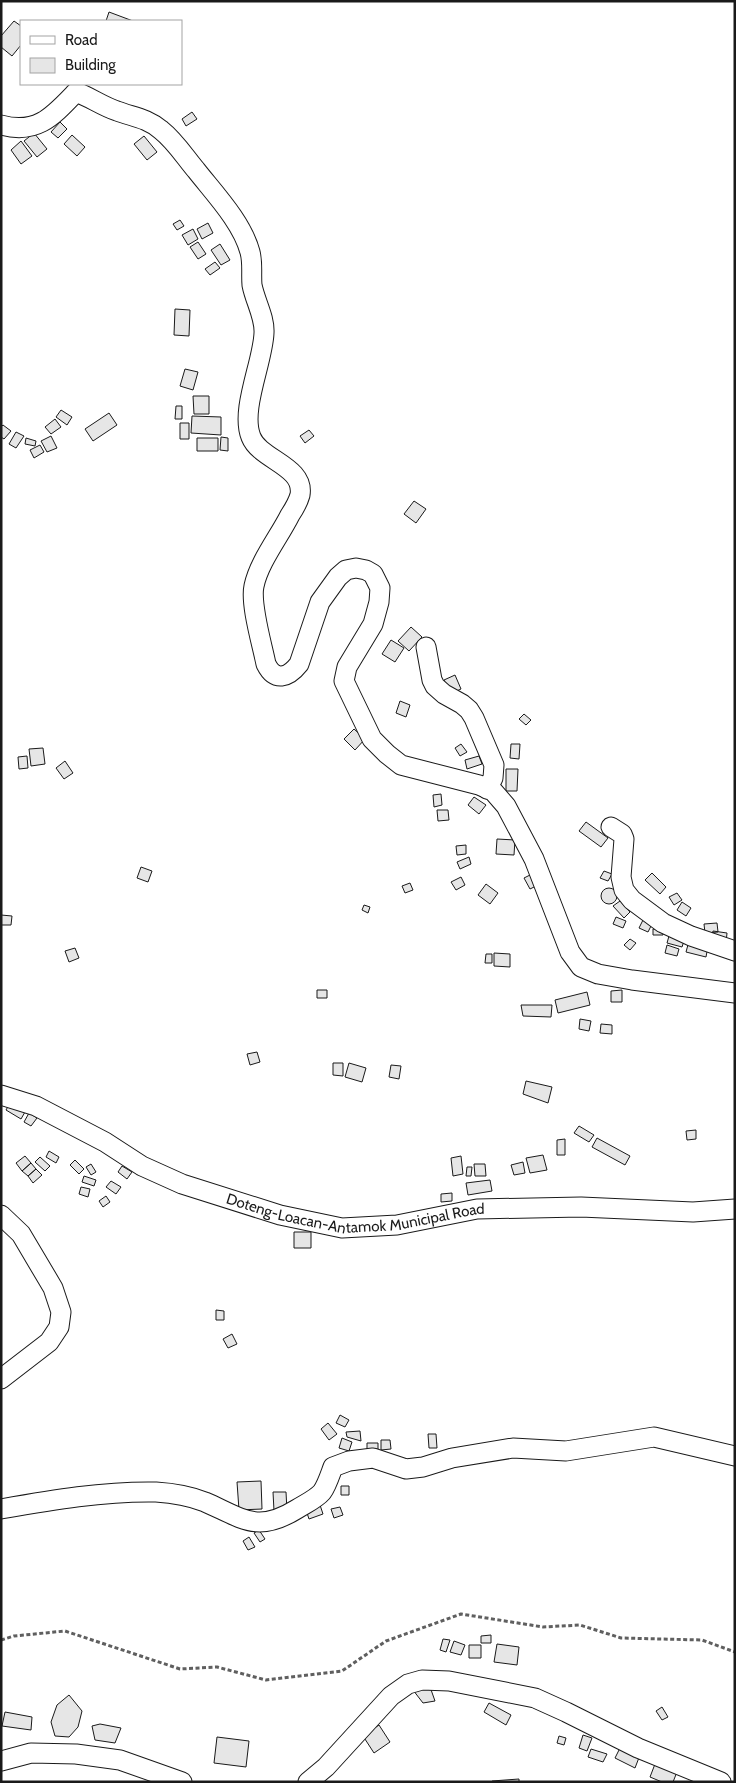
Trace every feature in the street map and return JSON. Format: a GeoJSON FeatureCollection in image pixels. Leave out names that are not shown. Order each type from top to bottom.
{"type":"FeatureCollection","features":[{"type":"Feature","properties":{"kind":"street"},"geometry":{"type":"LineString","coordinates":[[1,125],[12,128],[32,127],[55,114],[71,88],[116,111],[142,118],[161,130],[211,188],[238,227],[249,251],[252,285],[264,331],[248,419],[251,437],[258,447],[294,475],[300,484],[300,494],[297,502],[280,536],[260,568],[254,587],[256,613],[266,664],[270,672],[277,676],[285,676],[299,664],[320,602],[338,577],[346,570],[356,568],[373,574],[380,588],[379,602],[373,624],[347,666],[344,681],[372,739],[401,765],[480,785],[493,791],[506,806],[534,859],[570,952],[581,967],[598,974],[632,980],[735,993]]}},
{"type":"Feature","properties":{"kind":"street"},"geometry":{"type":"LineString","coordinates":[[426,647],[435,686],[469,710],[494,765],[493,778],[488,789]]}},
{"type":"Feature","properties":{"kind":"street"},"geometry":{"type":"LineString","coordinates":[[611,827],[622,834],[624,839],[621,877],[624,890],[632,900],[663,923],[691,936],[735,951]]}},
{"type":"Feature","properties":{"kind":"street","name":"Doteng-Loacan-Antamok Municipal Road"},"geometry":{"type":"LineString","coordinates":[[1,1095],[36,1106],[105,1142],[142,1166],[182,1184],[280,1215],[342,1228],[397,1225],[477,1209],[581,1207],[693,1212],[735,1209]]}},
{"type":"Feature","properties":{"kind":"street"},"geometry":{"type":"LineString","coordinates":[[1,1215],[21,1234],[53,1288],[61,1312],[59,1327],[49,1342],[1,1379]]}},
{"type":"Feature","properties":{"kind":"street"},"geometry":{"type":"LineString","coordinates":[[1,1509],[60,1498],[158,1492],[204,1501],[238,1518],[249,1522],[261,1522],[278,1519],[315,1498],[322,1492],[333,1468],[357,1460],[373,1458],[406,1469],[423,1467],[452,1458],[512,1448],[566,1451],[654,1437],[735,1456]]}},
{"type":"Feature","properties":{"kind":"street"},"geometry":{"type":"LineString","coordinates":[[308,1782],[332,1761],[391,1696],[408,1684],[422,1680],[449,1681],[535,1698],[638,1748],[721,1782]]}},
{"type":"Feature","properties":{"kind":"street"},"geometry":{"type":"LineString","coordinates":[[1,1761],[31,1753],[76,1754],[120,1760],[182,1782]]}},
{"type":"Feature","properties":{"kind":"path"},"geometry":{"type":"LineString","coordinates":[[1,1640],[14,1636],[65,1631],[180,1669],[217,1668],[266,1680],[342,1671],[386,1641],[461,1614],[543,1627],[580,1625],[621,1638],[702,1640],[735,1652]]}},
{"type":"Feature","properties":{"kind":"building"},"geometry":{"type":"Polygon","coordinates":[[[109,12],[130,20],[106,20],[109,12]]]}},
{"type":"Feature","properties":{"kind":"building"},"geometry":{"type":"Polygon","coordinates":[[[14,21],[20,25],[20,46],[12,56],[1,47],[1,36],[14,21]]]}},
{"type":"Feature","properties":{"kind":"building"},"geometry":{"type":"Polygon","coordinates":[[[192,112],[197,119],[186,126],[182,119],[192,112]]]}},
{"type":"Feature","properties":{"kind":"building"},"geometry":{"type":"Polygon","coordinates":[[[60,122],[67,129],[58,138],[51,132],[60,122]]]}},
{"type":"Feature","properties":{"kind":"building"},"geometry":{"type":"Polygon","coordinates":[[[34,133],[47,149],[37,157],[24,141],[34,133]]]}},
{"type":"Feature","properties":{"kind":"building"},"geometry":{"type":"Polygon","coordinates":[[[72,135],[85,147],[77,156],[64,144],[72,135]]]}},
{"type":"Feature","properties":{"kind":"building"},"geometry":{"type":"Polygon","coordinates":[[[144,136],[157,152],[147,160],[134,144],[144,136]]]}},
{"type":"Feature","properties":{"kind":"building"},"geometry":{"type":"Polygon","coordinates":[[[21,141],[32,156],[21,164],[11,150],[21,141]]]}},
{"type":"Feature","properties":{"kind":"building"},"geometry":{"type":"Polygon","coordinates":[[[180,220],[184,226],[177,230],[173,224],[180,220]]]}},
{"type":"Feature","properties":{"kind":"building"},"geometry":{"type":"Polygon","coordinates":[[[208,223],[213,233],[202,239],[197,229],[208,223]]]}},
{"type":"Feature","properties":{"kind":"building"},"geometry":{"type":"Polygon","coordinates":[[[193,229],[198,239],[188,245],[182,235],[193,229]]]}},
{"type":"Feature","properties":{"kind":"building"},"geometry":{"type":"Polygon","coordinates":[[[198,242],[206,254],[198,259],[190,247],[198,242]]]}},
{"type":"Feature","properties":{"kind":"building"},"geometry":{"type":"Polygon","coordinates":[[[220,244],[230,260],[221,265],[211,250],[220,244]]]}},
{"type":"Feature","properties":{"kind":"building"},"geometry":{"type":"Polygon","coordinates":[[[215,262],[220,268],[210,275],[205,269],[215,262]]]}},
{"type":"Feature","properties":{"kind":"building"},"geometry":{"type":"Polygon","coordinates":[[[175,309],[190,310],[189,336],[174,335],[175,309]]]}},
{"type":"Feature","properties":{"kind":"building"},"geometry":{"type":"Polygon","coordinates":[[[185,369],[198,372],[193,390],[180,386],[185,369]]]}},
{"type":"Feature","properties":{"kind":"building"},"geometry":{"type":"Polygon","coordinates":[[[193,396],[209,396],[209,414],[194,414],[193,396]]]}},
{"type":"Feature","properties":{"kind":"building"},"geometry":{"type":"Polygon","coordinates":[[[176,406],[182,406],[182,419],[175,419],[176,406]]]}},
{"type":"Feature","properties":{"kind":"building"},"geometry":{"type":"Polygon","coordinates":[[[61,410],[72,417],[67,425],[56,417],[61,410]]]}},
{"type":"Feature","properties":{"kind":"building"},"geometry":{"type":"Polygon","coordinates":[[[109,413],[117,425],[93,441],[85,429],[109,413]]]}},
{"type":"Feature","properties":{"kind":"building"},"geometry":{"type":"Polygon","coordinates":[[[192,416],[221,417],[221,435],[191,433],[192,416]]]}},
{"type":"Feature","properties":{"kind":"building"},"geometry":{"type":"Polygon","coordinates":[[[55,419],[61,427],[51,434],[45,427],[55,419]]]}},
{"type":"Feature","properties":{"kind":"building"},"geometry":{"type":"Polygon","coordinates":[[[180,423],[189,423],[189,439],[180,439],[180,423]]]}},
{"type":"Feature","properties":{"kind":"building"},"geometry":{"type":"Polygon","coordinates":[[[3,425],[11,431],[4,439],[1,437],[1,427],[3,425]]]}},
{"type":"Feature","properties":{"kind":"building"},"geometry":{"type":"Polygon","coordinates":[[[309,430],[314,436],[305,443],[300,436],[309,430]]]}},
{"type":"Feature","properties":{"kind":"building"},"geometry":{"type":"Polygon","coordinates":[[[16,432],[24,436],[16,448],[9,444],[16,432]]]}},
{"type":"Feature","properties":{"kind":"building"},"geometry":{"type":"Polygon","coordinates":[[[51,436],[57,448],[47,452],[41,441],[51,436]]]}},
{"type":"Feature","properties":{"kind":"building"},"geometry":{"type":"Polygon","coordinates":[[[221,437],[228,438],[228,451],[220,450],[221,437]]]}},
{"type":"Feature","properties":{"kind":"building"},"geometry":{"type":"Polygon","coordinates":[[[26,438],[36,441],[35,446],[25,444],[26,438]]]}},
{"type":"Feature","properties":{"kind":"building"},"geometry":{"type":"Polygon","coordinates":[[[197,438],[218,438],[218,451],[197,451],[197,438]]]}},
{"type":"Feature","properties":{"kind":"building"},"geometry":{"type":"Polygon","coordinates":[[[40,445],[44,452],[34,458],[30,450],[40,445]]]}},
{"type":"Feature","properties":{"kind":"building"},"geometry":{"type":"Polygon","coordinates":[[[414,501],[426,509],[416,523],[404,514],[414,501]]]}},
{"type":"Feature","properties":{"kind":"building"},"geometry":{"type":"Polygon","coordinates":[[[411,627],[422,637],[409,651],[398,641],[411,627]]]}},
{"type":"Feature","properties":{"kind":"building"},"geometry":{"type":"Polygon","coordinates":[[[391,640],[404,648],[395,662],[382,654],[391,640]]]}},
{"type":"Feature","properties":{"kind":"building"},"geometry":{"type":"Polygon","coordinates":[[[455,675],[461,689],[450,694],[444,680],[455,675]]]}},
{"type":"Feature","properties":{"kind":"building"},"geometry":{"type":"Polygon","coordinates":[[[400,701],[410,705],[406,717],[396,713],[400,701]]]}},
{"type":"Feature","properties":{"kind":"building"},"geometry":{"type":"Polygon","coordinates":[[[524,714],[531,720],[526,725],[519,719],[524,714]]]}},
{"type":"Feature","properties":{"kind":"building"},"geometry":{"type":"Polygon","coordinates":[[[354,729],[365,739],[355,750],[344,739],[354,729]]]}},
{"type":"Feature","properties":{"kind":"building"},"geometry":{"type":"Polygon","coordinates":[[[461,744],[467,752],[460,756],[455,748],[461,744]]]}},
{"type":"Feature","properties":{"kind":"building"},"geometry":{"type":"Polygon","coordinates":[[[511,744],[520,744],[519,759],[510,758],[511,744]]]}},
{"type":"Feature","properties":{"kind":"building"},"geometry":{"type":"Polygon","coordinates":[[[43,748],[45,764],[31,766],[29,749],[43,748]]]}},
{"type":"Feature","properties":{"kind":"building"},"geometry":{"type":"Polygon","coordinates":[[[27,756],[28,768],[19,769],[18,757],[27,756]]]}},
{"type":"Feature","properties":{"kind":"building"},"geometry":{"type":"Polygon","coordinates":[[[479,756],[482,764],[467,769],[465,760],[479,756]]]}},
{"type":"Feature","properties":{"kind":"building"},"geometry":{"type":"Polygon","coordinates":[[[65,761],[73,773],[64,779],[56,768],[65,761]]]}},
{"type":"Feature","properties":{"kind":"building"},"geometry":{"type":"Polygon","coordinates":[[[506,769],[518,769],[517,791],[506,791],[506,769]]]}},
{"type":"Feature","properties":{"kind":"building"},"geometry":{"type":"Polygon","coordinates":[[[441,794],[442,805],[434,807],[433,795],[441,794]]]}},
{"type":"Feature","properties":{"kind":"building"},"geometry":{"type":"Polygon","coordinates":[[[474,797],[486,805],[479,814],[468,805],[474,797]]]}},
{"type":"Feature","properties":{"kind":"building"},"geometry":{"type":"Polygon","coordinates":[[[437,810],[448,810],[449,820],[438,821],[437,810]]]}},
{"type":"Feature","properties":{"kind":"building"},"geometry":{"type":"Polygon","coordinates":[[[586,822],[608,838],[601,847],[579,831],[586,822]]]}},
{"type":"Feature","properties":{"kind":"building"},"geometry":{"type":"Polygon","coordinates":[[[497,839],[515,840],[514,855],[496,854],[497,839]]]}},
{"type":"Feature","properties":{"kind":"building"},"geometry":{"type":"Polygon","coordinates":[[[466,845],[466,854],[457,855],[456,846],[466,845]]]}},
{"type":"Feature","properties":{"kind":"building"},"geometry":{"type":"Polygon","coordinates":[[[469,857],[471,864],[460,869],[457,862],[469,857]]]}},
{"type":"Feature","properties":{"kind":"building"},"geometry":{"type":"Polygon","coordinates":[[[141,867],[152,871],[148,882],[137,878],[141,867]]]}},
{"type":"Feature","properties":{"kind":"building"},"geometry":{"type":"Polygon","coordinates":[[[604,871],[612,874],[608,881],[600,878],[604,871]]]}},
{"type":"Feature","properties":{"kind":"building"},"geometry":{"type":"Polygon","coordinates":[[[534,873],[540,884],[530,889],[524,878],[534,873]]]}},
{"type":"Feature","properties":{"kind":"building"},"geometry":{"type":"Polygon","coordinates":[[[652,873],[666,887],[660,894],[645,880],[652,873]]]}},
{"type":"Feature","properties":{"kind":"building"},"geometry":{"type":"Polygon","coordinates":[[[461,877],[465,885],[456,890],[451,882],[461,877]]]}},
{"type":"Feature","properties":{"kind":"building"},"geometry":{"type":"Polygon","coordinates":[[[410,883],[413,890],[405,893],[402,886],[410,883]]]}},
{"type":"Feature","properties":{"kind":"building"},"geometry":{"type":"Polygon","coordinates":[[[486,884],[498,893],[490,904],[478,895],[486,884]]]}},
{"type":"Feature","properties":{"kind":"building"},"geometry":{"type":"Polygon","coordinates":[[[606,888],[612,888],[617,893],[615,902],[606,904],[601,899],[601,893],[606,888]]]}},
{"type":"Feature","properties":{"kind":"building"},"geometry":{"type":"Polygon","coordinates":[[[677,893],[682,900],[674,905],[669,897],[677,893]]]}},
{"type":"Feature","properties":{"kind":"building"},"geometry":{"type":"Polygon","coordinates":[[[620,901],[630,912],[624,918],[613,906],[620,901]]]}},
{"type":"Feature","properties":{"kind":"building"},"geometry":{"type":"Polygon","coordinates":[[[682,902],[691,908],[686,916],[677,910],[682,902]]]}},
{"type":"Feature","properties":{"kind":"building"},"geometry":{"type":"Polygon","coordinates":[[[364,905],[370,907],[368,913],[362,910],[364,905]]]}},
{"type":"Feature","properties":{"kind":"building"},"geometry":{"type":"Polygon","coordinates":[[[1,915],[12,916],[11,925],[1,925],[1,915]]]}},
{"type":"Feature","properties":{"kind":"building"},"geometry":{"type":"Polygon","coordinates":[[[616,917],[626,921],[623,928],[613,924],[616,917]]]}},
{"type":"Feature","properties":{"kind":"building"},"geometry":{"type":"Polygon","coordinates":[[[643,920],[652,924],[648,932],[639,928],[643,920]]]}},
{"type":"Feature","properties":{"kind":"building"},"geometry":{"type":"Polygon","coordinates":[[[717,923],[718,932],[705,933],[704,924],[717,923]]]}},
{"type":"Feature","properties":{"kind":"building"},"geometry":{"type":"Polygon","coordinates":[[[653,929],[663,929],[663,935],[653,935],[653,929]]]}},
{"type":"Feature","properties":{"kind":"building"},"geometry":{"type":"Polygon","coordinates":[[[713,931],[727,933],[726,943],[711,941],[713,931]]]}},
{"type":"Feature","properties":{"kind":"building"},"geometry":{"type":"Polygon","coordinates":[[[669,936],[684,941],[682,947],[667,943],[669,936]]]}},
{"type":"Feature","properties":{"kind":"building"},"geometry":{"type":"Polygon","coordinates":[[[630,939],[636,943],[630,950],[624,945],[630,939]]]}},
{"type":"Feature","properties":{"kind":"building"},"geometry":{"type":"Polygon","coordinates":[[[689,941],[708,946],[706,957],[686,952],[689,941]]]}},
{"type":"Feature","properties":{"kind":"building"},"geometry":{"type":"Polygon","coordinates":[[[667,945],[679,949],[677,956],[665,953],[667,945]]]}},
{"type":"Feature","properties":{"kind":"building"},"geometry":{"type":"Polygon","coordinates":[[[75,948],[79,958],[69,962],[65,951],[75,948]]]}},
{"type":"Feature","properties":{"kind":"building"},"geometry":{"type":"Polygon","coordinates":[[[494,953],[510,954],[510,967],[494,966],[494,953]]]}},
{"type":"Feature","properties":{"kind":"building"},"geometry":{"type":"Polygon","coordinates":[[[486,954],[492,954],[492,963],[485,963],[486,954]]]}},
{"type":"Feature","properties":{"kind":"building"},"geometry":{"type":"Polygon","coordinates":[[[317,990],[327,990],[327,998],[317,998],[317,990]]]}},
{"type":"Feature","properties":{"kind":"building"},"geometry":{"type":"Polygon","coordinates":[[[622,990],[622,1002],[611,1002],[611,991],[622,990]]]}},
{"type":"Feature","properties":{"kind":"building"},"geometry":{"type":"Polygon","coordinates":[[[587,992],[590,1005],[558,1013],[555,1000],[587,992]]]}},
{"type":"Feature","properties":{"kind":"building"},"geometry":{"type":"Polygon","coordinates":[[[521,1005],[552,1005],[551,1017],[523,1016],[521,1005]]]}},
{"type":"Feature","properties":{"kind":"building"},"geometry":{"type":"Polygon","coordinates":[[[580,1019],[591,1021],[589,1031],[579,1029],[580,1019]]]}},
{"type":"Feature","properties":{"kind":"building"},"geometry":{"type":"Polygon","coordinates":[[[601,1024],[612,1025],[612,1034],[600,1033],[601,1024]]]}},
{"type":"Feature","properties":{"kind":"building"},"geometry":{"type":"Polygon","coordinates":[[[257,1052],[260,1062],[250,1065],[247,1054],[257,1052]]]}},
{"type":"Feature","properties":{"kind":"building"},"geometry":{"type":"Polygon","coordinates":[[[333,1063],[343,1063],[343,1076],[333,1075],[333,1063]]]}},
{"type":"Feature","properties":{"kind":"building"},"geometry":{"type":"Polygon","coordinates":[[[349,1063],[366,1068],[362,1082],[345,1077],[349,1063]]]}},
{"type":"Feature","properties":{"kind":"building"},"geometry":{"type":"Polygon","coordinates":[[[391,1065],[401,1066],[399,1079],[389,1077],[391,1065]]]}},
{"type":"Feature","properties":{"kind":"building"},"geometry":{"type":"Polygon","coordinates":[[[526,1081],[552,1087],[548,1103],[523,1094],[526,1081]]]}},
{"type":"Feature","properties":{"kind":"building"},"geometry":{"type":"Polygon","coordinates":[[[10,1103],[25,1112],[21,1119],[6,1110],[10,1103]]]}},
{"type":"Feature","properties":{"kind":"building"},"geometry":{"type":"Polygon","coordinates":[[[29,1113],[37,1118],[31,1126],[24,1122],[29,1113]]]}},
{"type":"Feature","properties":{"kind":"building"},"geometry":{"type":"Polygon","coordinates":[[[579,1126],[594,1135],[589,1142],[574,1133],[579,1126]]]}},
{"type":"Feature","properties":{"kind":"building"},"geometry":{"type":"Polygon","coordinates":[[[696,1130],[696,1139],[687,1140],[686,1131],[696,1130]]]}},
{"type":"Feature","properties":{"kind":"building"},"geometry":{"type":"Polygon","coordinates":[[[597,1138],[630,1156],[625,1165],[592,1147],[597,1138]]]}},
{"type":"Feature","properties":{"kind":"building"},"geometry":{"type":"Polygon","coordinates":[[[565,1139],[565,1155],[557,1155],[557,1140],[565,1139]]]}},
{"type":"Feature","properties":{"kind":"building"},"geometry":{"type":"Polygon","coordinates":[[[49,1151],[59,1157],[56,1163],[46,1157],[49,1151]]]}},
{"type":"Feature","properties":{"kind":"building"},"geometry":{"type":"Polygon","coordinates":[[[543,1155],[547,1170],[530,1173],[526,1158],[543,1155]]]}},
{"type":"Feature","properties":{"kind":"building"},"geometry":{"type":"Polygon","coordinates":[[[25,1156],[31,1163],[22,1171],[16,1163],[25,1156]]]}},
{"type":"Feature","properties":{"kind":"building"},"geometry":{"type":"Polygon","coordinates":[[[461,1156],[463,1174],[453,1176],[451,1158],[461,1156]]]}},
{"type":"Feature","properties":{"kind":"building"},"geometry":{"type":"Polygon","coordinates":[[[40,1157],[50,1166],[45,1171],[35,1162],[40,1157]]]}},
{"type":"Feature","properties":{"kind":"building"},"geometry":{"type":"Polygon","coordinates":[[[75,1160],[84,1169],[79,1174],[70,1165],[75,1160]]]}},
{"type":"Feature","properties":{"kind":"building"},"geometry":{"type":"Polygon","coordinates":[[[523,1162],[525,1173],[514,1175],[511,1165],[523,1162]]]}},
{"type":"Feature","properties":{"kind":"building"},"geometry":{"type":"Polygon","coordinates":[[[31,1163],[36,1169],[28,1176],[22,1171],[31,1163]]]}},
{"type":"Feature","properties":{"kind":"building"},"geometry":{"type":"Polygon","coordinates":[[[91,1164],[96,1172],[91,1175],[86,1167],[91,1164]]]}},
{"type":"Feature","properties":{"kind":"building"},"geometry":{"type":"Polygon","coordinates":[[[474,1164],[485,1164],[486,1176],[475,1176],[474,1164]]]}},
{"type":"Feature","properties":{"kind":"building"},"geometry":{"type":"Polygon","coordinates":[[[122,1166],[132,1172],[127,1179],[118,1172],[122,1166]]]}},
{"type":"Feature","properties":{"kind":"building"},"geometry":{"type":"Polygon","coordinates":[[[467,1167],[472,1167],[471,1176],[466,1176],[467,1167]]]}},
{"type":"Feature","properties":{"kind":"building"},"geometry":{"type":"Polygon","coordinates":[[[36,1169],[42,1175],[33,1183],[28,1176],[36,1169]]]}},
{"type":"Feature","properties":{"kind":"building"},"geometry":{"type":"Polygon","coordinates":[[[84,1176],[96,1180],[94,1186],[82,1182],[84,1176]]]}},
{"type":"Feature","properties":{"kind":"building"},"geometry":{"type":"Polygon","coordinates":[[[490,1180],[492,1191],[468,1195],[466,1183],[490,1180]]]}},
{"type":"Feature","properties":{"kind":"building"},"geometry":{"type":"Polygon","coordinates":[[[111,1181],[121,1187],[116,1194],[106,1187],[111,1181]]]}},
{"type":"Feature","properties":{"kind":"building"},"geometry":{"type":"Polygon","coordinates":[[[81,1187],[90,1189],[88,1197],[79,1194],[81,1187]]]}},
{"type":"Feature","properties":{"kind":"building"},"geometry":{"type":"Polygon","coordinates":[[[452,1193],[452,1201],[441,1202],[441,1194],[452,1193]]]}},
{"type":"Feature","properties":{"kind":"building"},"geometry":{"type":"Polygon","coordinates":[[[106,1196],[110,1202],[103,1207],[99,1201],[106,1196]]]}},
{"type":"Feature","properties":{"kind":"building"},"geometry":{"type":"Polygon","coordinates":[[[294,1232],[311,1232],[311,1248],[294,1248],[294,1232]]]}},
{"type":"Feature","properties":{"kind":"building"},"geometry":{"type":"Polygon","coordinates":[[[216,1310],[224,1311],[224,1320],[216,1320],[216,1310]]]}},
{"type":"Feature","properties":{"kind":"building"},"geometry":{"type":"Polygon","coordinates":[[[232,1334],[237,1344],[228,1348],[223,1339],[232,1334]]]}},
{"type":"Feature","properties":{"kind":"building"},"geometry":{"type":"Polygon","coordinates":[[[340,1415],[349,1420],[345,1427],[336,1423],[340,1415]]]}},
{"type":"Feature","properties":{"kind":"building"},"geometry":{"type":"Polygon","coordinates":[[[328,1423],[337,1434],[329,1440],[321,1429],[328,1423]]]}},
{"type":"Feature","properties":{"kind":"building"},"geometry":{"type":"Polygon","coordinates":[[[360,1431],[361,1441],[347,1437],[346,1432],[360,1431]]]}},
{"type":"Feature","properties":{"kind":"building"},"geometry":{"type":"Polygon","coordinates":[[[428,1434],[436,1434],[437,1448],[429,1448],[428,1434]]]}},
{"type":"Feature","properties":{"kind":"building"},"geometry":{"type":"Polygon","coordinates":[[[342,1438],[352,1442],[349,1451],[339,1448],[342,1438]]]}},
{"type":"Feature","properties":{"kind":"building"},"geometry":{"type":"Polygon","coordinates":[[[381,1440],[390,1440],[391,1449],[381,1450],[381,1440]]]}},
{"type":"Feature","properties":{"kind":"building"},"geometry":{"type":"Polygon","coordinates":[[[367,1443],[378,1443],[378,1452],[367,1452],[367,1443]]]}},
{"type":"Feature","properties":{"kind":"building"},"geometry":{"type":"Polygon","coordinates":[[[261,1481],[262,1509],[239,1510],[237,1482],[261,1481]]]}},
{"type":"Feature","properties":{"kind":"building"},"geometry":{"type":"Polygon","coordinates":[[[341,1486],[349,1486],[349,1495],[341,1495],[341,1486]]]}},
{"type":"Feature","properties":{"kind":"building"},"geometry":{"type":"Polygon","coordinates":[[[273,1492],[286,1492],[287,1511],[274,1511],[273,1492]]]}},
{"type":"Feature","properties":{"kind":"building"},"geometry":{"type":"Polygon","coordinates":[[[320,1505],[323,1514],[309,1519],[306,1510],[320,1505]]]}},
{"type":"Feature","properties":{"kind":"building"},"geometry":{"type":"Polygon","coordinates":[[[340,1507],[343,1515],[334,1518],[331,1509],[340,1507]]]}},
{"type":"Feature","properties":{"kind":"building"},"geometry":{"type":"Polygon","coordinates":[[[259,1530],[265,1539],[260,1542],[254,1533],[259,1530]]]}},
{"type":"Feature","properties":{"kind":"building"},"geometry":{"type":"Polygon","coordinates":[[[249,1537],[255,1547],[248,1550],[243,1541],[249,1537]]]}},
{"type":"Feature","properties":{"kind":"building"},"geometry":{"type":"Polygon","coordinates":[[[491,1635],[491,1643],[481,1643],[481,1636],[491,1635]]]}},
{"type":"Feature","properties":{"kind":"building"},"geometry":{"type":"Polygon","coordinates":[[[443,1639],[450,1640],[446,1652],[440,1650],[443,1639]]]}},
{"type":"Feature","properties":{"kind":"building"},"geometry":{"type":"Polygon","coordinates":[[[454,1641],[465,1645],[461,1655],[450,1652],[454,1641]]]}},
{"type":"Feature","properties":{"kind":"building"},"geometry":{"type":"Polygon","coordinates":[[[497,1644],[519,1647],[517,1665],[494,1662],[497,1644]]]}},
{"type":"Feature","properties":{"kind":"building"},"geometry":{"type":"Polygon","coordinates":[[[469,1645],[481,1645],[481,1658],[469,1658],[469,1645]]]}},
{"type":"Feature","properties":{"kind":"building"},"geometry":{"type":"Polygon","coordinates":[[[429,1684],[435,1701],[423,1703],[413,1690],[429,1684]]]}},
{"type":"Feature","properties":{"kind":"building"},"geometry":{"type":"Polygon","coordinates":[[[69,1695],[82,1711],[78,1727],[69,1737],[55,1736],[51,1722],[57,1705],[69,1695]]]}},
{"type":"Feature","properties":{"kind":"building"},"geometry":{"type":"Polygon","coordinates":[[[489,1703],[511,1715],[506,1725],[484,1712],[489,1703]]]}},
{"type":"Feature","properties":{"kind":"building"},"geometry":{"type":"Polygon","coordinates":[[[662,1707],[668,1717],[662,1720],[656,1711],[662,1707]]]}},
{"type":"Feature","properties":{"kind":"building"},"geometry":{"type":"Polygon","coordinates":[[[5,1712],[32,1717],[31,1730],[2,1726],[5,1712]]]}},
{"type":"Feature","properties":{"kind":"building"},"geometry":{"type":"Polygon","coordinates":[[[100,1724],[121,1728],[115,1743],[95,1740],[92,1726],[100,1724]]]}},
{"type":"Feature","properties":{"kind":"building"},"geometry":{"type":"Polygon","coordinates":[[[379,1725],[390,1742],[374,1753],[363,1736],[379,1725]]]}},
{"type":"Feature","properties":{"kind":"building"},"geometry":{"type":"Polygon","coordinates":[[[583,1735],[592,1738],[587,1751],[579,1748],[583,1735]]]}},
{"type":"Feature","properties":{"kind":"building"},"geometry":{"type":"Polygon","coordinates":[[[559,1736],[566,1738],[564,1745],[557,1743],[559,1736]]]}},
{"type":"Feature","properties":{"kind":"building"},"geometry":{"type":"Polygon","coordinates":[[[217,1737],[249,1741],[246,1767],[214,1763],[217,1737]]]}},
{"type":"Feature","properties":{"kind":"building"},"geometry":{"type":"Polygon","coordinates":[[[621,1746],[640,1755],[635,1768],[615,1758],[621,1746]]]}},
{"type":"Feature","properties":{"kind":"building"},"geometry":{"type":"Polygon","coordinates":[[[591,1749],[607,1754],[603,1762],[588,1757],[591,1749]]]}},
{"type":"Feature","properties":{"kind":"building"},"geometry":{"type":"Polygon","coordinates":[[[655,1764],[677,1772],[673,1782],[662,1782],[650,1777],[655,1764]]]}},
{"type":"Feature","properties":{"kind":"building"},"geometry":{"type":"Polygon","coordinates":[[[519,1779],[519,1782],[492,1782],[492,1781],[519,1779]]]}}]}
